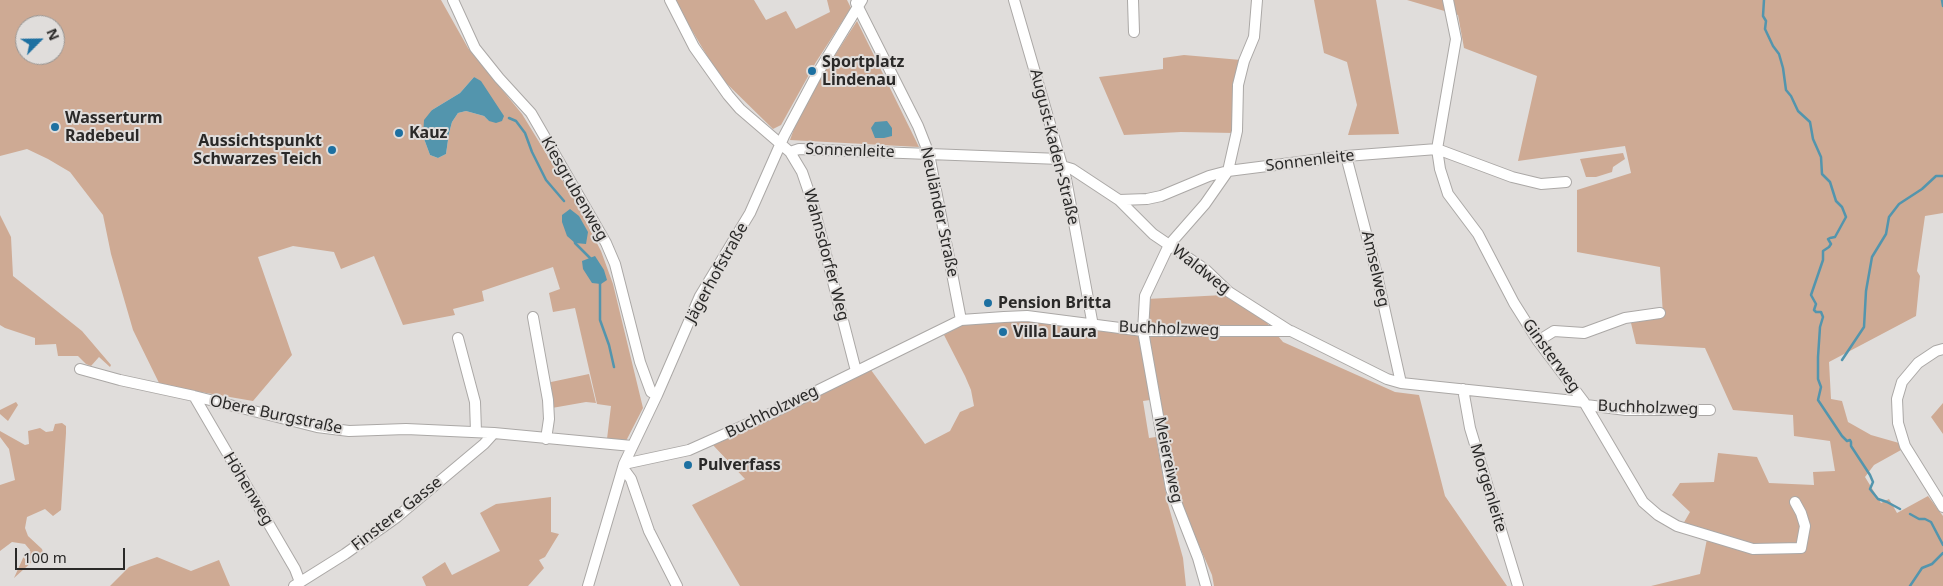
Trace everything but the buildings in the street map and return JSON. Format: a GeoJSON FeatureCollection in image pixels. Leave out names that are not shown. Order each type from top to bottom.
{"type":"FeatureCollection","features":[{"type":"Feature","properties":{"kind":"street","name":"Kiesgrubenweg"},"geometry":{"type":"LineString","coordinates":[[453,0],[475,48],[531,113],[606,243],[615,264],[640,362],[651,392],[657,395]]}},
{"type":"Feature","properties":{"kind":"street","name":"Sonnenleite"},"geometry":{"type":"LineString","coordinates":[[670,0],[694,47],[728,95],[740,110],[786,148],[1061,162],[1119,200],[1147,199],[1161,196],[1209,176],[1228,171],[1346,156],[1437,149],[1512,177],[1541,184],[1566,182]]}},
{"type":"Feature","properties":{"kind":"street","name":"August-Kaden-Straße"},"geometry":{"type":"LineString","coordinates":[[1014,0],[1061,162],[1093,326]]}},
{"type":"Feature","properties":{"kind":"street"},"geometry":{"type":"LineString","coordinates":[[1133,0],[1134,32]]}},
{"type":"Feature","properties":{"kind":"street"},"geometry":{"type":"LineString","coordinates":[[1228,171],[1237,130],[1238,85],[1244,61],[1254,36],[1257,0]]}},
{"type":"Feature","properties":{"kind":"street","name":"Ginsterweg"},"geometry":{"type":"LineString","coordinates":[[1448,0],[1456,39],[1437,149],[1440,169],[1448,194],[1478,234],[1514,303],[1538,341],[1585,403],[1642,502],[1658,515],[1677,526],[1753,549],[1800,548],[1805,526],[1795,502]]}},
{"type":"Feature","properties":{"kind":"street","name":"Jägerhofstraße"},"geometry":{"type":"LineString","coordinates":[[588,586],[624,466],[700,296],[750,213],[786,148],[784,136],[858,2]]}},
{"type":"Feature","properties":{"kind":"street","name":"Neuländer Straße"},"geometry":{"type":"LineString","coordinates":[[858,2],[918,126],[929,154],[961,320]]}},
{"type":"Feature","properties":{"kind":"street","name":"Wahnsdorfer Weg"},"geometry":{"type":"LineString","coordinates":[[786,148],[802,172],[813,204],[856,371]]}},
{"type":"Feature","properties":{"kind":"street","name":"Amselweg"},"geometry":{"type":"LineString","coordinates":[[1346,156],[1376,271],[1401,383]]}},
{"type":"Feature","properties":{"kind":"street","name":"Meiereiweg"},"geometry":{"type":"LineString","coordinates":[[1206,586],[1198,558],[1171,489],[1143,331],[1145,296],[1169,245],[1205,204],[1228,171]]}},
{"type":"Feature","properties":{"kind":"street","name":"Waldweg"},"geometry":{"type":"LineString","coordinates":[[1119,200],[1154,234],[1206,270],[1228,292],[1291,331]]}},
{"type":"Feature","properties":{"kind":"street"},"geometry":{"type":"LineString","coordinates":[[1538,341],[1554,331],[1584,333],[1625,318],[1660,313]]}},
{"type":"Feature","properties":{"kind":"street"},"geometry":{"type":"LineString","coordinates":[[533,316],[548,400],[549,419],[546,439]]}},
{"type":"Feature","properties":{"kind":"street","name":"Buchholzweg"},"geometry":{"type":"LineString","coordinates":[[624,466],[689,450],[961,320],[1027,316],[1143,331],[1291,331],[1387,379],[1401,383],[1585,403],[1626,410],[1710,410]]}},
{"type":"Feature","properties":{"kind":"street"},"geometry":{"type":"LineString","coordinates":[[458,338],[471,380],[475,402],[476,432]]}},
{"type":"Feature","properties":{"kind":"street"},"geometry":{"type":"LineString","coordinates":[[1943,349],[1936,351],[1918,363],[1902,382],[1897,399],[1898,423],[1905,446],[1943,507]]}},
{"type":"Feature","properties":{"kind":"street","name":"Obere Burgstraße"},"geometry":{"type":"LineString","coordinates":[[80,369],[317,427],[348,431],[406,429],[494,433],[632,446]]}},
{"type":"Feature","properties":{"kind":"street","name":"Morgenleite"},"geometry":{"type":"LineString","coordinates":[[1463,389],[1470,428],[1518,586]]}},
{"type":"Feature","properties":{"kind":"street","name":"Höhenweg"},"geometry":{"type":"LineString","coordinates":[[194,396],[295,570],[297,584]]}},
{"type":"Feature","properties":{"kind":"street","name":"Finstere Gasse"},"geometry":{"type":"LineString","coordinates":[[297,584],[345,554],[397,517],[484,444],[494,433]]}},
{"type":"Feature","properties":{"kind":"street"},"geometry":{"type":"LineString","coordinates":[[624,466],[631,480],[648,531],[677,586]]}},
{"type":"Feature","properties":{"kind":"shaded area"},"geometry":{"type":"Polygon","coordinates":[[[0,0],[441,0],[468,48],[522,114],[574,199],[601,251],[613,284],[643,408],[626,441],[607,439],[611,406],[597,404],[575,308],[553,312],[549,293],[560,289],[553,267],[482,291],[484,301],[453,309],[455,315],[403,325],[374,256],[341,269],[334,252],[293,246],[258,257],[292,355],[253,401],[160,385],[133,330],[111,254],[103,215],[70,172],[27,149],[0,156],[0,0]],[[474,77],[460,93],[432,110],[423,136],[430,155],[438,158],[446,154],[452,122],[458,113],[466,111],[484,116],[489,121],[474,77]]]}},
{"type":"Feature","properties":{"kind":"shaded area"},"geometry":{"type":"Polygon","coordinates":[[[674,0],[754,0],[766,20],[786,11],[796,29],[830,12],[827,0],[847,0],[851,8],[816,62],[781,125],[773,129],[719,76],[674,0]]]}},
{"type":"Feature","properties":{"kind":"shaded area"},"geometry":{"type":"Polygon","coordinates":[[[1314,0],[1376,0],[1399,134],[1348,135],[1357,105],[1347,62],[1324,53],[1314,0]]]}},
{"type":"Feature","properties":{"kind":"shaded area"},"geometry":{"type":"Polygon","coordinates":[[[1407,0],[1943,0],[1943,213],[1925,216],[1917,271],[1920,276],[1916,316],[1829,362],[1831,399],[1842,401],[1848,422],[1871,435],[1899,443],[1901,450],[1874,465],[1865,477],[1881,503],[1889,499],[1897,513],[1928,496],[1943,516],[1943,586],[1651,586],[1700,574],[1707,539],[1679,531],[1690,512],[1672,495],[1680,483],[1714,482],[1718,453],[1757,457],[1769,483],[1814,485],[1813,472],[1835,471],[1830,441],[1794,436],[1793,415],[1733,410],[1705,348],[1636,344],[1631,323],[1663,315],[1660,267],[1577,252],[1577,190],[1631,173],[1625,146],[1518,161],[1537,76],[1464,48],[1458,15],[1407,0]]]}},
{"type":"Feature","properties":{"kind":"shaded area"},"geometry":{"type":"Polygon","coordinates":[[[857,21],[919,147],[790,140],[795,126],[824,72],[857,21]]]}},
{"type":"Feature","properties":{"kind":"shaded area"},"geometry":{"type":"Polygon","coordinates":[[[1184,55],[1241,60],[1234,133],[1181,132],[1124,135],[1099,77],[1163,69],[1163,58],[1184,55]]]}},
{"type":"Feature","properties":{"kind":"shaded area"},"geometry":{"type":"Polygon","coordinates":[[[1623,153],[1625,159],[1613,167],[1612,172],[1596,177],[1586,177],[1580,159],[1623,153]]]}},
{"type":"Feature","properties":{"kind":"shaded area"},"geometry":{"type":"Polygon","coordinates":[[[0,215],[11,237],[13,276],[82,331],[111,365],[110,367],[99,357],[91,366],[78,356],[58,356],[56,344],[35,345],[35,338],[0,325],[0,215]]]}},
{"type":"Feature","properties":{"kind":"shaded area"},"geometry":{"type":"Polygon","coordinates":[[[1243,294],[1283,342],[1395,392],[1419,395],[1445,496],[1507,586],[1214,586],[1212,575],[1184,511],[1176,487],[1150,340],[1147,299],[1243,294]]]}},
{"type":"Feature","properties":{"kind":"shaded area"},"geometry":{"type":"Polygon","coordinates":[[[1023,319],[1139,336],[1150,400],[1143,401],[1149,438],[1156,437],[1168,504],[1183,558],[1186,586],[740,586],[692,505],[745,479],[712,444],[871,370],[925,444],[950,431],[960,412],[974,406],[971,390],[944,335],[965,324],[1023,319]]]}},
{"type":"Feature","properties":{"kind":"shaded area"},"geometry":{"type":"Polygon","coordinates":[[[589,374],[596,403],[586,402],[552,408],[551,382],[589,374]]]}},
{"type":"Feature","properties":{"kind":"shaded area"},"geometry":{"type":"Polygon","coordinates":[[[16,402],[18,405],[8,421],[0,414],[0,410],[16,402]]]}},
{"type":"Feature","properties":{"kind":"shaded area"},"geometry":{"type":"Polygon","coordinates":[[[1943,403],[1943,434],[1931,417],[1943,403]]]}},
{"type":"Feature","properties":{"kind":"shaded area"},"geometry":{"type":"Polygon","coordinates":[[[62,423],[66,426],[66,433],[61,510],[53,516],[45,509],[27,517],[25,528],[28,536],[43,552],[14,578],[23,558],[30,550],[25,544],[12,542],[0,551],[0,485],[15,480],[9,449],[0,437],[0,431],[25,445],[29,444],[28,431],[40,428],[46,432],[53,431],[55,424],[62,423]]]}},
{"type":"Feature","properties":{"kind":"shaded area"},"geometry":{"type":"Polygon","coordinates":[[[551,497],[551,532],[559,534],[545,557],[539,560],[544,568],[528,586],[426,586],[422,577],[445,562],[452,575],[500,551],[480,513],[496,504],[551,497]]]}},
{"type":"Feature","properties":{"kind":"shaded area"},"geometry":{"type":"Polygon","coordinates":[[[157,557],[191,571],[219,560],[230,586],[110,586],[129,567],[157,557]]]}},
{"type":"Feature","properties":{"kind":"water"},"geometry":{"type":"Polygon","coordinates":[[[474,77],[481,81],[504,116],[502,121],[496,123],[489,121],[484,116],[466,111],[458,113],[452,122],[446,154],[438,158],[430,155],[423,136],[424,120],[432,110],[460,93],[474,77]]]}},
{"type":"Feature","properties":{"kind":"water"},"geometry":{"type":"Polygon","coordinates":[[[887,121],[892,128],[892,136],[875,138],[871,128],[875,122],[887,121]]]}},
{"type":"Feature","properties":{"kind":"water"},"geometry":{"type":"Polygon","coordinates":[[[570,209],[579,216],[588,232],[586,244],[575,243],[567,236],[562,222],[562,215],[570,209]]]}},
{"type":"Feature","properties":{"kind":"water"},"geometry":{"type":"Polygon","coordinates":[[[595,256],[604,270],[607,280],[601,284],[592,283],[583,269],[582,261],[595,256]]]}},
{"type":"Feature","properties":{"kind":"waterway"},"geometry":{"type":"LineString","coordinates":[[1764,0],[1763,16],[1766,21],[1765,29],[1779,54],[1786,90],[1798,111],[1810,122],[1813,139],[1821,157],[1822,174],[1830,182],[1836,201],[1842,207],[1846,217],[1835,237],[1828,239],[1831,244],[1823,251],[1823,260],[1811,295],[1816,304],[1814,310],[1821,312],[1823,317],[1820,327],[1818,357],[1818,379],[1821,387],[1818,400],[1842,436],[1847,441],[1850,440],[1851,446],[1873,482],[1870,489],[1878,499],[1900,509]]}},
{"type":"Feature","properties":{"kind":"waterway"},"geometry":{"type":"LineString","coordinates":[[1942,0],[1943,6]]}},
{"type":"Feature","properties":{"kind":"waterway"},"geometry":{"type":"LineString","coordinates":[[509,118],[516,121],[525,133],[546,180],[564,201]]}},
{"type":"Feature","properties":{"kind":"waterway"},"geometry":{"type":"LineString","coordinates":[[1842,360],[1864,327],[1866,291],[1872,257],[1886,234],[1889,217],[1899,204],[1922,189],[1936,176],[1943,176]]}},
{"type":"Feature","properties":{"kind":"waterway"},"geometry":{"type":"LineString","coordinates":[[575,240],[575,243],[592,260]]}},
{"type":"Feature","properties":{"kind":"waterway"},"geometry":{"type":"LineString","coordinates":[[600,281],[600,320],[614,367]]}},
{"type":"Feature","properties":{"kind":"waterway"},"geometry":{"type":"LineString","coordinates":[[1910,514],[1931,522],[1943,545]]}},
{"type":"Feature","properties":{"kind":"waterway"},"geometry":{"type":"LineString","coordinates":[[1910,586],[1922,568],[1932,564],[1943,553]]}},
{"type":"Feature","properties":{"kind":"place","name":"Sportplatz Lindenau"},"geometry":{"type":"Point","coordinates":[812,71]}},
{"type":"Feature","properties":{"kind":"place","name":"Wasserturm Radebeul"},"geometry":{"type":"Point","coordinates":[55,127]}},
{"type":"Feature","properties":{"kind":"place","name":"Kauz"},"geometry":{"type":"Point","coordinates":[399,133]}},
{"type":"Feature","properties":{"kind":"place","name":"Aussichtspunkt Schwarzes Teich"},"geometry":{"type":"Point","coordinates":[332,150]}},
{"type":"Feature","properties":{"kind":"place","name":"Pension Britta"},"geometry":{"type":"Point","coordinates":[988,303]}},
{"type":"Feature","properties":{"kind":"place","name":"Villa Laura"},"geometry":{"type":"Point","coordinates":[1003,332]}},
{"type":"Feature","properties":{"kind":"place","name":"Pulverfass"},"geometry":{"type":"Point","coordinates":[688,465]}}]}
